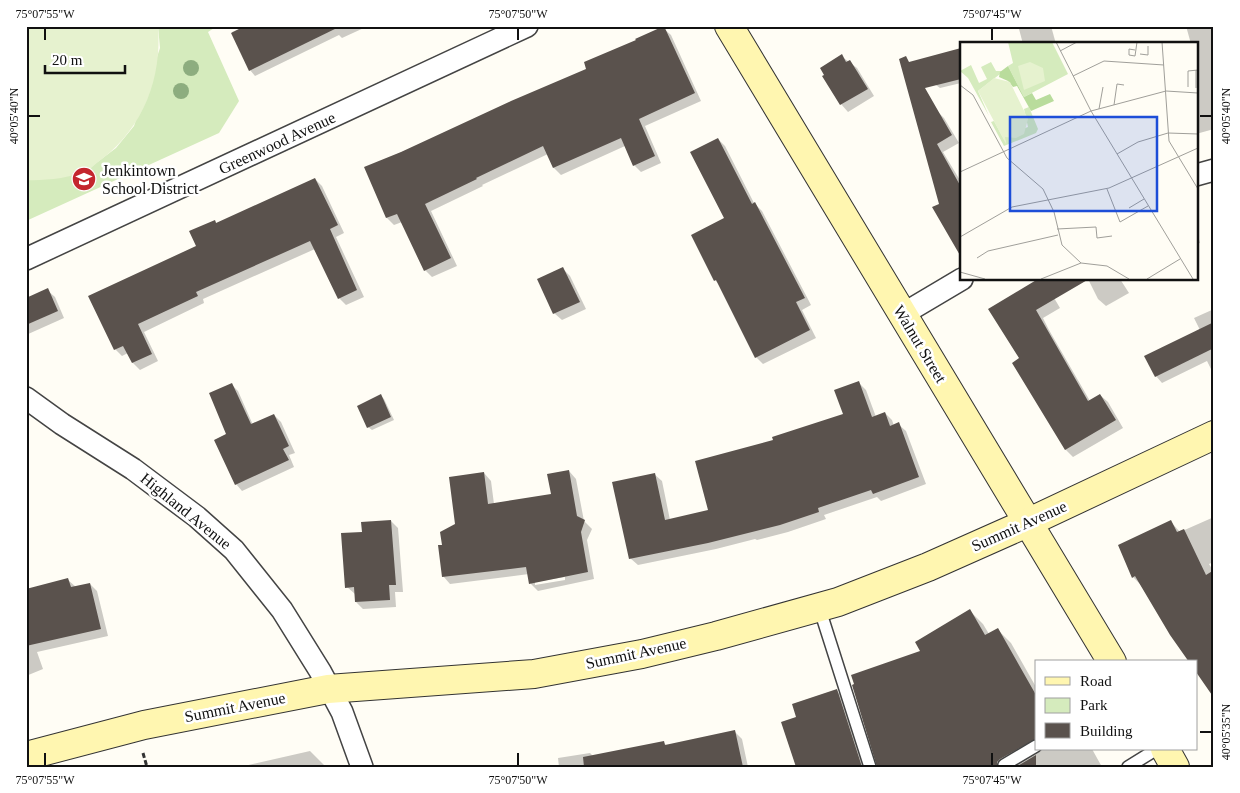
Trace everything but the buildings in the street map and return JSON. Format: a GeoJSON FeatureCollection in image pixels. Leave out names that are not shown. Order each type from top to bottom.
{"type":"FeatureCollection","features":[{"type":"Feature","properties":{"kind":"street","name":"Greenwood Avenue"},"geometry":{"type":"LineString","coordinates":[[26,259],[527,26]]}},
{"type":"Feature","properties":{"kind":"street","name":"Walnut Street"},"geometry":{"type":"LineString","coordinates":[[729,26],[1111,660]]}},
{"type":"Feature","properties":{"kind":"street"},"geometry":{"type":"LineString","coordinates":[[1198,174],[1214,170]]}},
{"type":"Feature","properties":{"kind":"street"},"geometry":{"type":"LineString","coordinates":[[902,314],[960,280]]}},
{"type":"Feature","properties":{"kind":"street","name":"Highland Avenue"},"geometry":{"type":"LineString","coordinates":[[26,398],[62,424],[135,470],[196,517],[234,550],[282,610],[320,671],[342,712],[362,767]]}},
{"type":"Feature","properties":{"kind":"street","name":"Summit Avenue"},"geometry":{"type":"LineString","coordinates":[[26,756],[144,725],[328,689],[534,674],[642,654],[716,636],[838,602],[928,567],[1027,523],[1214,435]]}},
{"type":"Feature","properties":{"kind":"street"},"geometry":{"type":"LineString","coordinates":[[1165,750],[1175,767]]}},
{"type":"Feature","properties":{"kind":"lane"},"geometry":{"type":"LineString","coordinates":[[819,607],[870,767]]}},
{"type":"Feature","properties":{"kind":"lane"},"geometry":{"type":"LineString","coordinates":[[1004,765],[1035,747]]}},
{"type":"Feature","properties":{"kind":"lane"},"geometry":{"type":"LineString","coordinates":[[1128,767],[1155,750]]}},
{"type":"Feature","properties":{"kind":"green space"},"geometry":{"type":"Polygon","coordinates":[[[26,26],[158,26],[157,64],[147,100],[129,132],[117,146],[87,171],[73,176],[26,180],[26,26]]]}},
{"type":"Feature","properties":{"kind":"green space"},"geometry":{"type":"Polygon","coordinates":[[[158,26],[213,26],[214,28],[208,32],[239,101],[219,133],[26,221],[26,180],[87,170],[116,148],[134,126],[160,48],[158,26]]]}},
{"type":"Feature","properties":{"kind":"place","name":"Jenkintown School District"},"geometry":{"type":"Point","coordinates":[84,179]}}]}
